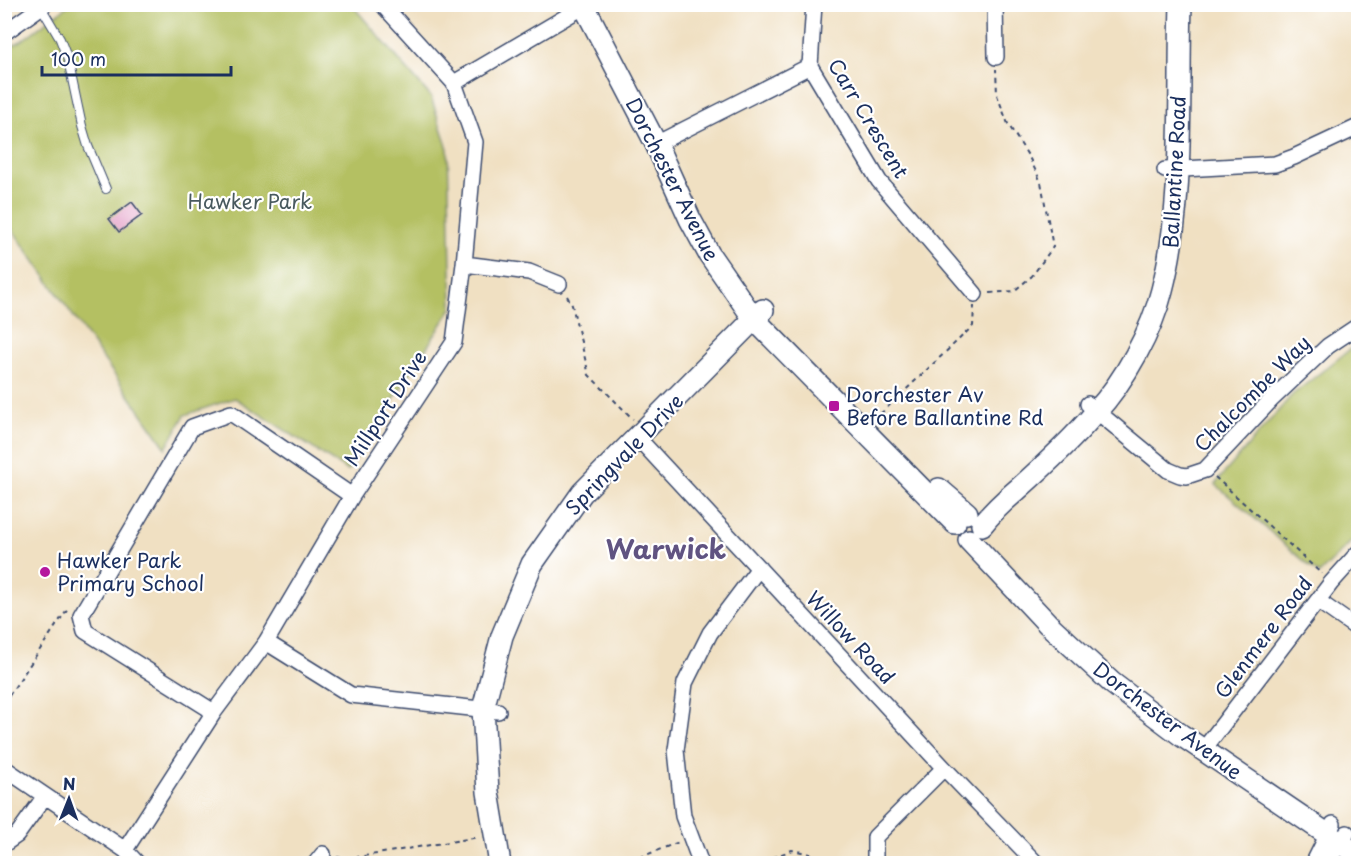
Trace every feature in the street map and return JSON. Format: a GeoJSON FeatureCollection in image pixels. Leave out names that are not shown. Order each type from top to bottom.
{"type":"FeatureCollection","features":[{"type":"Feature","properties":{"kind":"street"},"geometry":{"type":"LineString","coordinates":[[382,4],[454,83],[588,5]]}},
{"type":"Feature","properties":{"kind":"street","name":"Carr Crescent"},"geometry":{"type":"LineString","coordinates":[[814,4],[810,66],[879,181],[975,294]]}},
{"type":"Feature","properties":{"kind":"street"},"geometry":{"type":"LineString","coordinates":[[995,4],[996,57]]}},
{"type":"Feature","properties":{"kind":"street","name":"Ballantine Road"},"geometry":{"type":"LineString","coordinates":[[1170,4],[1172,169]]}},
{"type":"Feature","properties":{"kind":"street","name":"Ballantine Road"},"geometry":{"type":"LineString","coordinates":[[971,524],[995,494],[1092,408],[1140,316],[1150,288],[1172,169],[1180,4]]}},
{"type":"Feature","properties":{"kind":"street","name":"Dorchester Avenue"},"geometry":{"type":"LineString","coordinates":[[588,5],[660,141],[690,219],[709,254],[763,318],[971,524]]}},
{"type":"Feature","properties":{"kind":"street"},"geometry":{"type":"LineString","coordinates":[[4,33],[43,6]]}},
{"type":"Feature","properties":{"kind":"street"},"geometry":{"type":"LineString","coordinates":[[660,141],[810,66]]}},
{"type":"Feature","properties":{"kind":"street","name":"Millport Drive"},"geometry":{"type":"LineString","coordinates":[[125,850],[214,712],[266,642],[352,496],[454,342],[464,264],[475,142],[454,83]]}},
{"type":"Feature","properties":{"kind":"street"},"geometry":{"type":"LineString","coordinates":[[1172,169],[1275,164],[1359,127]]}},
{"type":"Feature","properties":{"kind":"street"},"geometry":{"type":"LineString","coordinates":[[464,264],[530,272],[559,284]]}},
{"type":"Feature","properties":{"kind":"street","name":"Dorchester Avenue"},"geometry":{"type":"LineString","coordinates":[[763,318],[940,490],[971,524],[1048,624],[1105,676],[1181,735],[1208,745],[1341,835],[1359,855]]}},
{"type":"Feature","properties":{"kind":"street","name":"Springvale Drive"},"geometry":{"type":"LineString","coordinates":[[500,864],[488,792],[491,710],[502,636],[532,564],[582,493],[642,438],[763,318]]}},
{"type":"Feature","properties":{"kind":"street","name":"Chalcombe Way"},"geometry":{"type":"LineString","coordinates":[[1092,408],[1168,470],[1187,476],[1205,470],[1271,400],[1328,346],[1359,326]]}},
{"type":"Feature","properties":{"kind":"street"},"geometry":{"type":"LineString","coordinates":[[214,712],[85,631],[81,615],[192,427],[231,413],[352,496]]}},
{"type":"Feature","properties":{"kind":"street","name":"Willow Road"},"geometry":{"type":"LineString","coordinates":[[642,438],[944,768],[1037,864]]}},
{"type":"Feature","properties":{"kind":"street","name":"Glenmere Road"},"geometry":{"type":"LineString","coordinates":[[1208,745],[1331,583],[1359,554]]}},
{"type":"Feature","properties":{"kind":"street"},"geometry":{"type":"LineString","coordinates":[[701,864],[682,816],[676,750],[685,683],[710,633],[759,568]]}},
{"type":"Feature","properties":{"kind":"street"},"geometry":{"type":"LineString","coordinates":[[1318,601],[1359,629]]}},
{"type":"Feature","properties":{"kind":"street"},"geometry":{"type":"LineString","coordinates":[[266,642],[351,695],[491,710]]}},
{"type":"Feature","properties":{"kind":"street","name":"Springvale Drive"},"geometry":{"type":"LineString","coordinates":[[491,710],[500,791],[512,864]]}},
{"type":"Feature","properties":{"kind":"street"},"geometry":{"type":"LineString","coordinates":[[4,768],[125,850],[138,864]]}},
{"type":"Feature","properties":{"kind":"street"},"geometry":{"type":"LineString","coordinates":[[874,864],[874,837],[944,768]]}},
{"type":"Feature","properties":{"kind":"street"},"geometry":{"type":"LineString","coordinates":[[4,844],[17,835],[45,796]]}},
{"type":"Feature","properties":{"kind":"street"},"geometry":{"type":"LineString","coordinates":[[1313,864],[1341,835]]}},
{"type":"Feature","properties":{"kind":"street"},"geometry":{"type":"LineString","coordinates":[[1323,864],[1341,835]]}},
{"type":"Feature","properties":{"kind":"lane"},"geometry":{"type":"LineString","coordinates":[[43,6],[68,60],[82,126],[106,189]]}},
{"type":"Feature","properties":{"kind":"path"},"geometry":{"type":"LineString","coordinates":[[872,423],[973,326],[975,294],[1014,291],[1032,276],[1053,246],[1041,182],[1029,157],[1008,124],[997,94],[996,57]]}},
{"type":"Feature","properties":{"kind":"path"},"geometry":{"type":"LineString","coordinates":[[559,284],[572,305],[589,375],[642,438]]}},
{"type":"Feature","properties":{"kind":"path"},"geometry":{"type":"LineString","coordinates":[[1205,470],[1331,583]]}},
{"type":"Feature","properties":{"kind":"path"},"geometry":{"type":"LineString","coordinates":[[4,703],[68,608],[81,615]]}},
{"type":"Feature","properties":{"kind":"path"},"geometry":{"type":"LineString","coordinates":[[319,859],[346,859],[494,834]]}},
{"type":"Feature","properties":{"kind":"path"},"geometry":{"type":"LineString","coordinates":[[623,864],[691,838]]}},
{"type":"Feature","properties":{"kind":"path"},"geometry":{"type":"LineString","coordinates":[[756,864],[792,850],[858,864]]}},
{"type":"Feature","properties":{"kind":"green space","name":"Hawker Park"},"geometry":{"type":"Polygon","coordinates":[[[69,5],[352,5],[431,97],[448,149],[452,308],[348,471],[235,398],[185,415],[166,448],[5,219],[4,50],[21,41],[69,5]]]}},
{"type":"Feature","properties":{"kind":"green space"},"geometry":{"type":"Polygon","coordinates":[[[1358,343],[1358,535],[1319,574],[1215,484],[1292,395],[1358,343]]]}},
{"type":"Feature","properties":{"kind":"building"},"geometry":{"type":"Polygon","coordinates":[[[132,202],[142,215],[119,232],[109,219],[132,202]]]}},
{"type":"Feature","properties":{"kind":"place","name":"Dorchester Av Before Ballantine Rd"},"geometry":{"type":"Point","coordinates":[834,406]}},
{"type":"Feature","properties":{"kind":"place","name":"Hawker Park Primary School"},"geometry":{"type":"Point","coordinates":[45,572]}},
{"type":"Feature","properties":{"kind":"district","name":"Warwick"},"geometry":{"type":"Point","coordinates":[666,548]}}]}
